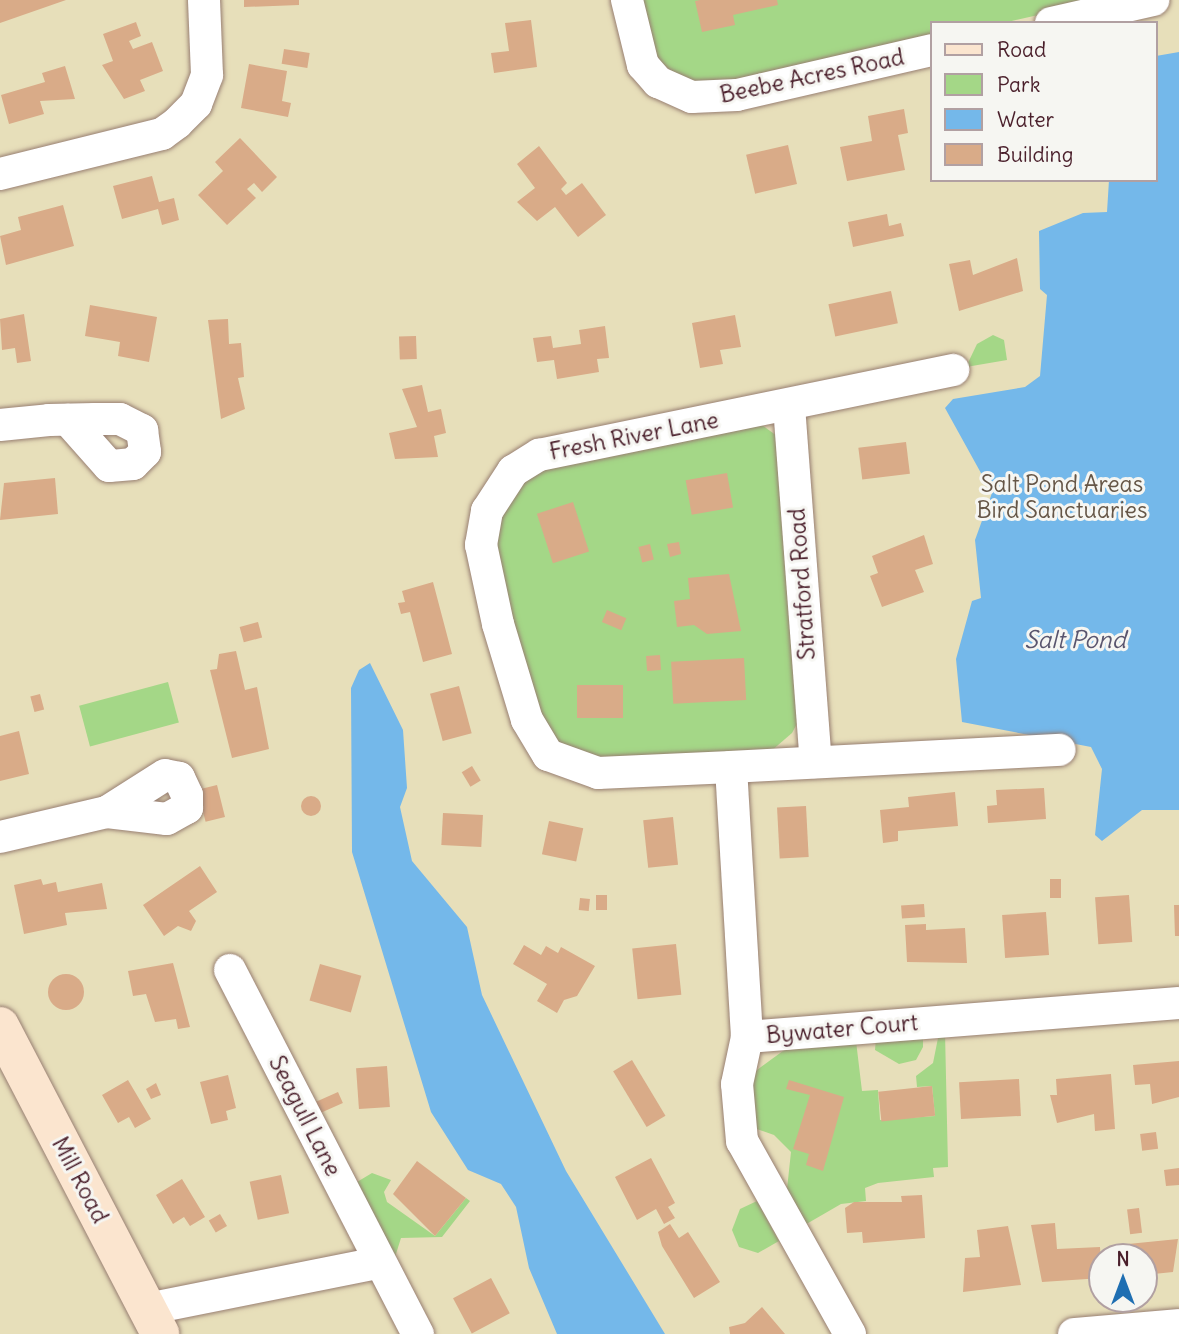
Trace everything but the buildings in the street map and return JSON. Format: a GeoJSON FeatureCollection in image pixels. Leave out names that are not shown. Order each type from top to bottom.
{"type":"FeatureCollection","features":[{"type":"Feature","properties":{"kind":"street"},"geometry":{"type":"LineString","coordinates":[[0,174],[162,134],[177,123],[196,104],[207,75],[204,0]]}},
{"type":"Feature","properties":{"kind":"street","name":"Beebe Acres Road"},"geometry":{"type":"LineString","coordinates":[[627,0],[643,65],[658,82],[692,97],[737,94],[930,50]]}},
{"type":"Feature","properties":{"kind":"street"},"geometry":{"type":"LineString","coordinates":[[1060,21],[1153,0]]}},
{"type":"Feature","properties":{"kind":"street","name":"Fresh River Lane"},"geometry":{"type":"LineString","coordinates":[[953,370],[789,406],[539,455],[504,482],[482,528],[484,564],[513,675],[527,720],[548,755],[598,773],[1060,750]]}},
{"type":"Feature","properties":{"kind":"street","name":"Stratford Road"},"geometry":{"type":"LineString","coordinates":[[789,406],[816,762]]}},
{"type":"Feature","properties":{"kind":"street"},"geometry":{"type":"LineString","coordinates":[[0,425],[68,420]]}},
{"type":"Feature","properties":{"kind":"street"},"geometry":{"type":"LineString","coordinates":[[731,767],[747,1037]]}},
{"type":"Feature","properties":{"kind":"street"},"geometry":{"type":"LineString","coordinates":[[0,837],[107,813]]}},
{"type":"Feature","properties":{"kind":"street","name":"Seagull Lane"},"geometry":{"type":"LineString","coordinates":[[230,970],[377,1262],[418,1334]]}},
{"type":"Feature","properties":{"kind":"street","name":"Bywater Court"},"geometry":{"type":"LineString","coordinates":[[850,1334],[742,1141],[737,1084],[747,1037],[1179,1003]]}},
{"type":"Feature","properties":{"kind":"street","name":"Mill Road"},"geometry":{"type":"LineString","coordinates":[[0,1026],[154,1321]]}},
{"type":"Feature","properties":{"kind":"street"},"geometry":{"type":"LineString","coordinates":[[154,1321],[377,1262]]}},
{"type":"Feature","properties":{"kind":"street"},"geometry":{"type":"LineString","coordinates":[[1074,1334],[1179,1325]]}},
{"type":"Feature","properties":{"kind":"green space"},"geometry":{"type":"Polygon","coordinates":[[[637,0],[1105,0],[1012,21],[930,21],[930,39],[757,78],[702,83],[679,79],[651,52],[637,0]]]}},
{"type":"Feature","properties":{"kind":"green space"},"geometry":{"type":"Polygon","coordinates":[[[993,335],[1004,340],[1007,360],[966,367],[977,344],[993,335]]]}},
{"type":"Feature","properties":{"kind":"green space"},"geometry":{"type":"Polygon","coordinates":[[[758,422],[777,436],[800,718],[792,733],[770,752],[619,763],[567,752],[541,724],[490,558],[505,496],[548,462],[758,422]]]}},
{"type":"Feature","properties":{"kind":"green space"},"geometry":{"type":"Polygon","coordinates":[[[168,682],[179,723],[90,746],[79,706],[168,682]]]}},
{"type":"Feature","properties":{"kind":"green space"},"geometry":{"type":"Polygon","coordinates":[[[945,1032],[948,1167],[933,1168],[934,1177],[878,1183],[865,1188],[866,1201],[841,1204],[803,1226],[787,1189],[791,1152],[774,1135],[751,1127],[750,1083],[757,1070],[787,1048],[856,1041],[862,1091],[878,1090],[880,1120],[935,1116],[932,1086],[917,1087],[916,1076],[933,1063],[939,1033],[945,1032]]]}},
{"type":"Feature","properties":{"kind":"green space"},"geometry":{"type":"Polygon","coordinates":[[[876,1038],[923,1038],[923,1047],[916,1060],[899,1064],[875,1050],[876,1038]]]}},
{"type":"Feature","properties":{"kind":"green space"},"geometry":{"type":"Polygon","coordinates":[[[372,1173],[391,1180],[384,1192],[387,1202],[435,1236],[466,1198],[470,1201],[442,1237],[401,1238],[395,1257],[357,1182],[372,1173]]]}},
{"type":"Feature","properties":{"kind":"green space"},"geometry":{"type":"Polygon","coordinates":[[[757,1201],[779,1241],[758,1253],[739,1247],[732,1230],[740,1209],[757,1201]]]}},
{"type":"Feature","properties":{"kind":"water","name":"Salt Pond"},"geometry":{"type":"Polygon","coordinates":[[[1179,52],[1179,810],[1142,810],[1102,841],[1095,835],[1102,769],[1091,747],[962,722],[956,659],[972,601],[981,598],[975,540],[992,493],[945,408],[953,399],[1025,387],[1040,376],[1047,295],[1040,289],[1039,231],[1083,213],[1107,212],[1109,182],[1158,182],[1158,56],[1179,52]]]}},
{"type":"Feature","properties":{"kind":"water"},"geometry":{"type":"Polygon","coordinates":[[[370,663],[403,730],[407,788],[400,807],[412,861],[467,927],[482,995],[566,1171],[665,1334],[557,1334],[529,1268],[516,1207],[501,1184],[468,1170],[431,1112],[352,852],[351,688],[359,670],[370,663]]]}},
{"type":"Feature","properties":{"kind":"park label","name":"Salt Pond Areas Bird Sanctuaries"},"geometry":{"type":"Point","coordinates":[1062,497]}}]}
